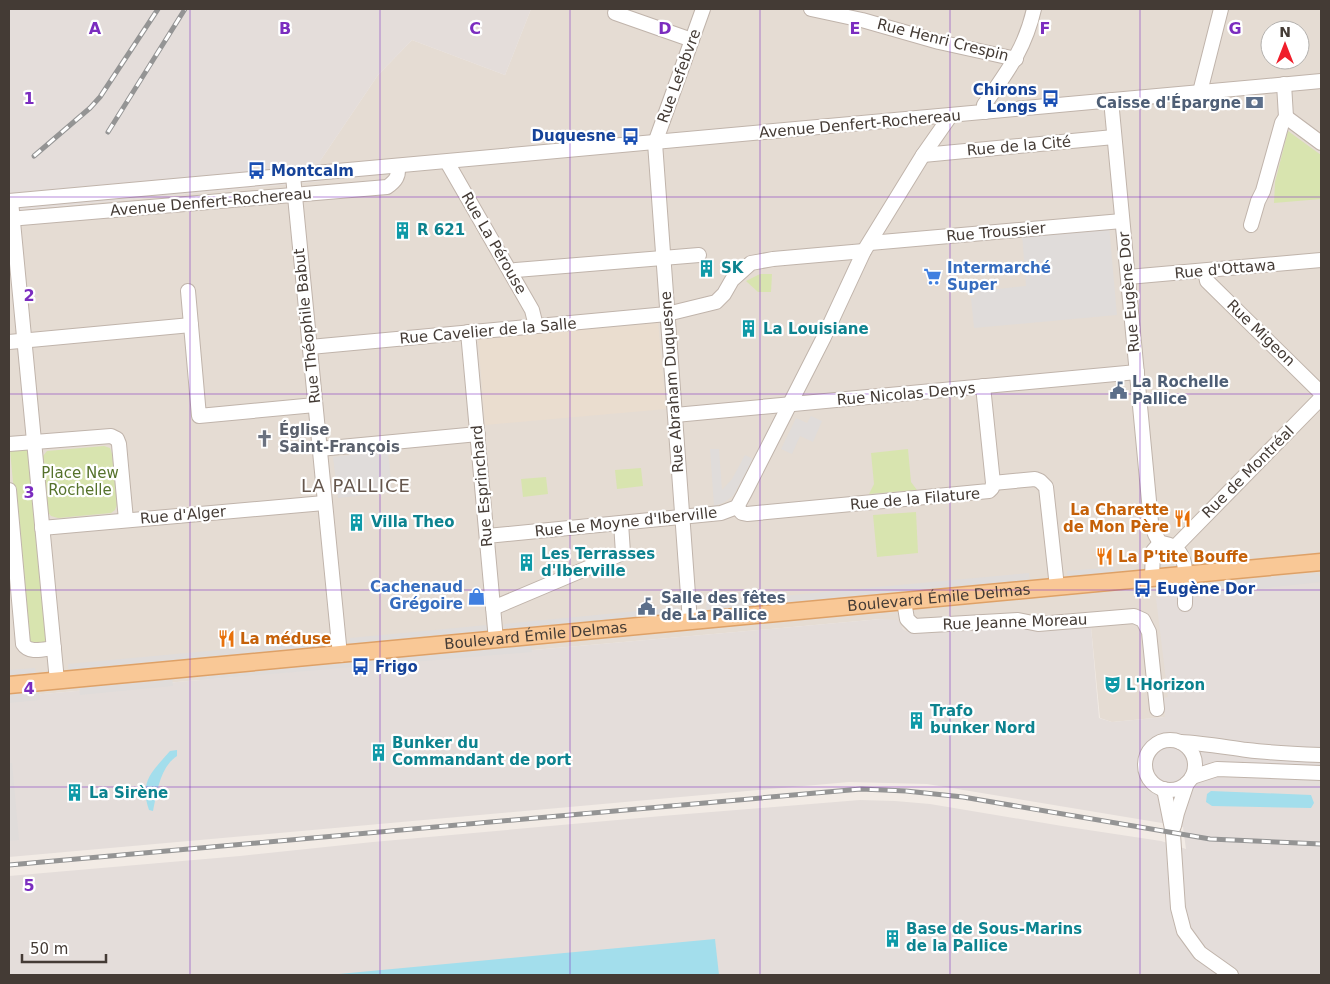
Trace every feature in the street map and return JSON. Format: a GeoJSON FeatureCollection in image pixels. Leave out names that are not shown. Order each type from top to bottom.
{"type":"FeatureCollection","features":[{"type":"Feature","properties":{"kind":"main road","name":"Boulevard Émile Delmas"},"geometry":{"type":"LineString","coordinates":[[9,685],[1321,562]]}},
{"type":"Feature","properties":{"kind":"street","name":"Rue Lefebvre"},"geometry":{"type":"LineString","coordinates":[[655,143],[703,9]]}},
{"type":"Feature","properties":{"kind":"street","name":"Rue Henri Crespin"},"geometry":{"type":"LineString","coordinates":[[811,9],[862,20],[939,42],[1016,59]]}},
{"type":"Feature","properties":{"kind":"street"},"geometry":{"type":"LineString","coordinates":[[985,112],[984,105],[1016,59],[1027,36],[1034,9]]}},
{"type":"Feature","properties":{"kind":"street"},"geometry":{"type":"LineString","coordinates":[[1200,92],[1221,9]]}},
{"type":"Feature","properties":{"kind":"street"},"geometry":{"type":"LineString","coordinates":[[614,13],[692,40]]}},
{"type":"Feature","properties":{"kind":"street","name":"Avenue Denfert-Rochereau"},"geometry":{"type":"LineString","coordinates":[[10,201],[1321,81]]}},
{"type":"Feature","properties":{"kind":"street"},"geometry":{"type":"LineString","coordinates":[[1251,225],[1282,123],[1286,118],[1284,84]]}},
{"type":"Feature","properties":{"kind":"street","name":"Rue Eugène Dor"},"geometry":{"type":"LineString","coordinates":[[1111,100],[1151,522],[1160,543]]}},
{"type":"Feature","properties":{"kind":"street","name":"Rue Le Moyne d'Iberville"},"geometry":{"type":"LineString","coordinates":[[487,536],[721,513],[737,506],[790,404],[867,247],[923,155],[951,115]]}},
{"type":"Feature","properties":{"kind":"street"},"geometry":{"type":"LineString","coordinates":[[1286,118],[1321,144]]}},
{"type":"Feature","properties":{"kind":"street","name":"Rue de la Cité"},"geometry":{"type":"LineString","coordinates":[[923,155],[1114,138]]}},
{"type":"Feature","properties":{"kind":"street","name":"Rue Abraham Duquesne"},"geometry":{"type":"LineString","coordinates":[[655,143],[690,622]]}},
{"type":"Feature","properties":{"kind":"street","name":"Rue La Pérouse"},"geometry":{"type":"LineString","coordinates":[[447,162],[532,310],[536,326]]}},
{"type":"Feature","properties":{"kind":"street","name":"Avenue Denfert-Rochereau"},"geometry":{"type":"LineString","coordinates":[[11,219],[387,187],[396,179],[398,166]]}},
{"type":"Feature","properties":{"kind":"street","name":"Rue Théophile Babut"},"geometry":{"type":"LineString","coordinates":[[293,176],[340,655]]}},
{"type":"Feature","properties":{"kind":"street"},"geometry":{"type":"LineString","coordinates":[[10,201],[57,680]]}},
{"type":"Feature","properties":{"kind":"street","name":"Rue Troussier"},"geometry":{"type":"LineString","coordinates":[[667,314],[716,302],[724,294],[732,280],[751,263],[867,247],[1122,221]]}},
{"type":"Feature","properties":{"kind":"street"},"geometry":{"type":"LineString","coordinates":[[511,273],[516,270],[699,255]]}},
{"type":"Feature","properties":{"kind":"street","name":"Rue d'Ottawa"},"geometry":{"type":"LineString","coordinates":[[1128,278],[1321,260]]}},
{"type":"Feature","properties":{"kind":"street","name":"Rue Migeon"},"geometry":{"type":"LineString","coordinates":[[1205,270],[1207,281],[1321,393]]}},
{"type":"Feature","properties":{"kind":"street"},"geometry":{"type":"LineString","coordinates":[[188,291],[199,416],[315,406]]}},
{"type":"Feature","properties":{"kind":"street","name":"Rue Cavelier de la Salle"},"geometry":{"type":"LineString","coordinates":[[310,347],[667,314]]}},
{"type":"Feature","properties":{"kind":"street"},"geometry":{"type":"LineString","coordinates":[[9,342],[191,325]]}},
{"type":"Feature","properties":{"kind":"street","name":"Rue Esprinchard"},"geometry":{"type":"LineString","coordinates":[[468,332],[496,640]]}},
{"type":"Feature","properties":{"kind":"street","name":"Rue Nicolas Denys"},"geometry":{"type":"LineString","coordinates":[[675,415],[1137,372]]}},
{"type":"Feature","properties":{"kind":"street","name":"Rue de la Filature"},"geometry":{"type":"LineString","coordinates":[[737,506],[742,513],[747,514],[989,491],[993,483],[983,386]]}},
{"type":"Feature","properties":{"kind":"street","name":"Rue de Montréal"},"geometry":{"type":"LineString","coordinates":[[1175,546],[1321,398]]}},
{"type":"Feature","properties":{"kind":"street"},"geometry":{"type":"LineString","coordinates":[[320,449],[478,434]]}},
{"type":"Feature","properties":{"kind":"street"},"geometry":{"type":"LineString","coordinates":[[9,444],[111,436],[117,439],[126,520]]}},
{"type":"Feature","properties":{"kind":"street"},"geometry":{"type":"LineString","coordinates":[[993,483],[1035,479],[1046,487],[1056,587]]}},
{"type":"Feature","properties":{"kind":"street"},"geometry":{"type":"LineString","coordinates":[[9,490],[23,644],[29,650],[54,648]]}},
{"type":"Feature","properties":{"kind":"street","name":"Rue d'Alger"},"geometry":{"type":"LineString","coordinates":[[42,528],[324,503]]}},
{"type":"Feature","properties":{"kind":"street"},"geometry":{"type":"LineString","coordinates":[[493,608],[623,553],[621,523]]}},
{"type":"Feature","properties":{"kind":"street"},"geometry":{"type":"LineString","coordinates":[[1152,578],[1153,551],[1160,543],[1175,546],[1181,553],[1185,604]]}},
{"type":"Feature","properties":{"kind":"street","name":"Rue Jeanne Moreau"},"geometry":{"type":"LineString","coordinates":[[904,602],[907,619],[914,626],[1018,620],[1038,624],[1134,616],[1143,620],[1149,632],[1157,709]]}},
{"type":"Feature","properties":{"kind":"street"},"geometry":{"type":"LineString","coordinates":[[1321,755],[1258,751],[1213,746],[1196,742],[1164,740],[1156,744],[1146,756],[1145,763],[1148,777],[1152,783],[1164,789],[1172,790],[1180,788],[1190,780],[1217,769],[1321,773]]}},
{"type":"Feature","properties":{"kind":"street"},"geometry":{"type":"LineString","coordinates":[[1173,834],[1176,813],[1195,769],[1192,753],[1187,746],[1180,742]]}},
{"type":"Feature","properties":{"kind":"street"},"geometry":{"type":"LineString","coordinates":[[1164,789],[1173,834],[1178,908],[1184,931],[1200,953],[1231,975]]}},
{"type":"Feature","properties":{"kind":"shaded area"},"geometry":{"type":"Polygon","coordinates":[[[9,9],[531,9],[505,75],[412,40],[378,75],[320,161],[322,181],[9,211],[9,9]]]}},
{"type":"Feature","properties":{"kind":"shaded area"},"geometry":{"type":"Polygon","coordinates":[[[531,9],[1321,9],[1321,582],[1168,698],[1164,698],[1165,717],[1112,722],[1100,718],[1091,627],[1037,631],[1020,624],[932,631],[906,631],[901,626],[881,619],[9,697],[9,211],[321,181],[320,161],[378,75],[412,40],[505,75],[531,9]]]}},
{"type":"Feature","properties":{"kind":"shaded area"},"geometry":{"type":"Polygon","coordinates":[[[1109,225],[1117,315],[974,328],[971,298],[975,297],[975,293],[978,291],[1026,286],[1022,234],[1109,225]]]}},
{"type":"Feature","properties":{"kind":"shaded area"},"geometry":{"type":"Polygon","coordinates":[[[658,321],[666,409],[485,425],[478,338],[658,321]]]}},
{"type":"Feature","properties":{"kind":"shaded area"},"geometry":{"type":"Polygon","coordinates":[[[811,416],[822,421],[813,442],[800,436],[792,454],[781,449],[796,418],[807,423],[811,416]]]}},
{"type":"Feature","properties":{"kind":"shaded area"},"geometry":{"type":"Polygon","coordinates":[[[710,449],[719,449],[722,490],[732,479],[745,455],[753,459],[733,496],[723,503],[714,506],[710,449]]]}},
{"type":"Feature","properties":{"kind":"shaded area"},"geometry":{"type":"Polygon","coordinates":[[[388,451],[392,492],[338,498],[333,457],[388,451]]]}},
{"type":"Feature","properties":{"kind":"shaded area"},"geometry":{"type":"Polygon","coordinates":[[[1114,567],[1115,582],[1069,586],[1067,571],[1114,567]]]}},
{"type":"Feature","properties":{"kind":"shaded area"},"geometry":{"type":"Polygon","coordinates":[[[1029,573],[1031,590],[707,620],[706,603],[1029,573]]]}},
{"type":"Feature","properties":{"kind":"shaded area"},"geometry":{"type":"Polygon","coordinates":[[[1316,573],[1321,577],[1321,582],[1194,596],[1194,585],[1316,573]]]}},
{"type":"Feature","properties":{"kind":"shaded area"},"geometry":{"type":"Polygon","coordinates":[[[1321,582],[1321,975],[9,975],[9,876],[662,816],[860,800],[930,804],[1161,841],[1186,849],[1183,827],[927,784],[849,782],[9,857],[9,697],[881,619],[898,620],[906,631],[932,631],[1020,624],[1037,631],[1091,627],[1099,718],[1112,722],[1165,717],[1164,698],[1168,697],[1156,598],[1321,582]]]}},
{"type":"Feature","properties":{"kind":"shaded area"},"geometry":{"type":"Polygon","coordinates":[[[679,607],[682,622],[530,637],[532,652],[200,680],[199,668],[171,670],[173,686],[80,695],[78,679],[69,679],[68,664],[325,640],[327,656],[350,654],[350,638],[487,625],[488,642],[506,641],[504,624],[679,607]]]}},
{"type":"Feature","properties":{"kind":"shaded area"},"geometry":{"type":"Polygon","coordinates":[[[35,668],[40,700],[9,703],[9,670],[35,668]]]}},
{"type":"Feature","properties":{"kind":"shaded area"},"geometry":{"type":"Polygon","coordinates":[[[9,763],[12,763],[19,840],[9,841],[9,763]]]}},
{"type":"Feature","properties":{"kind":"green space"},"geometry":{"type":"Polygon","coordinates":[[[1288,131],[1321,155],[1321,199],[1274,203],[1275,182],[1288,131]]]}},
{"type":"Feature","properties":{"kind":"green space"},"geometry":{"type":"Polygon","coordinates":[[[760,274],[772,274],[771,292],[758,292],[746,281],[760,274]]]}},
{"type":"Feature","properties":{"kind":"green space","name":"Place New Rochelle"},"geometry":{"type":"Polygon","coordinates":[[[104,446],[110,448],[112,454],[117,505],[115,510],[111,513],[58,518],[51,516],[48,512],[43,456],[47,451],[104,446]]]}},
{"type":"Feature","properties":{"kind":"green space"},"geometry":{"type":"Polygon","coordinates":[[[28,448],[48,643],[28,644],[10,450],[28,448]]]}},
{"type":"Feature","properties":{"kind":"green space"},"geometry":{"type":"Polygon","coordinates":[[[908,449],[911,482],[917,490],[869,494],[874,484],[871,453],[908,449]]]}},
{"type":"Feature","properties":{"kind":"green space"},"geometry":{"type":"Polygon","coordinates":[[[641,468],[643,486],[617,489],[615,470],[641,468]]]}},
{"type":"Feature","properties":{"kind":"green space"},"geometry":{"type":"Polygon","coordinates":[[[546,477],[548,494],[523,497],[521,479],[546,477]]]}},
{"type":"Feature","properties":{"kind":"green space"},"geometry":{"type":"Polygon","coordinates":[[[916,512],[918,553],[877,557],[873,515],[916,512]]]}},
{"type":"Feature","properties":{"kind":"water"},"geometry":{"type":"Polygon","coordinates":[[[177,750],[177,756],[163,773],[153,811],[149,810],[146,792],[149,778],[170,751],[177,750]]]}},
{"type":"Feature","properties":{"kind":"water"},"geometry":{"type":"Polygon","coordinates":[[[1211,791],[1311,795],[1314,803],[1311,808],[1212,806],[1206,802],[1207,794],[1211,791]]]}},
{"type":"Feature","properties":{"kind":"water"},"geometry":{"type":"Polygon","coordinates":[[[715,939],[719,975],[328,975],[715,939]]]}},
{"type":"Feature","properties":{"kind":"railway"},"geometry":{"type":"LineString","coordinates":[[34,156],[90,108],[100,97],[158,9]]}},
{"type":"Feature","properties":{"kind":"railway"},"geometry":{"type":"LineString","coordinates":[[108,132],[185,9]]}},
{"type":"Feature","properties":{"kind":"railway"},"geometry":{"type":"LineString","coordinates":[[9,865],[861,789],[906,791],[963,797],[1210,839],[1321,844]]}},
{"type":"Feature","properties":{"kind":"place","name":"Chirons Longs"},"geometry":{"type":"Point","coordinates":[1051,99]}},
{"type":"Feature","properties":{"kind":"place","name":"Caisse d'Épargne"},"geometry":{"type":"Point","coordinates":[1255,103]}},
{"type":"Feature","properties":{"kind":"place","name":"Duquesne"},"geometry":{"type":"Point","coordinates":[630,136]}},
{"type":"Feature","properties":{"kind":"place","name":"Montcalm"},"geometry":{"type":"Point","coordinates":[257,171]}},
{"type":"Feature","properties":{"kind":"place","name":"R 621"},"geometry":{"type":"Point","coordinates":[403,230]}},
{"type":"Feature","properties":{"kind":"place","name":"SK"},"geometry":{"type":"Point","coordinates":[707,268]}},
{"type":"Feature","properties":{"kind":"place","name":"Intermarché Super"},"geometry":{"type":"Point","coordinates":[933,277]}},
{"type":"Feature","properties":{"kind":"place","name":"La Louisiane"},"geometry":{"type":"Point","coordinates":[749,329]}},
{"type":"Feature","properties":{"kind":"place","name":"La Rochelle Pallice"},"geometry":{"type":"Point","coordinates":[1118,391]}},
{"type":"Feature","properties":{"kind":"place","name":"Église Saint-François"},"geometry":{"type":"Point","coordinates":[265,439]}},
{"type":"Feature","properties":{"kind":"place","name":"La Charette de Mon Père"},"geometry":{"type":"Point","coordinates":[1183,519]}},
{"type":"Feature","properties":{"kind":"place","name":"Villa Theo"},"geometry":{"type":"Point","coordinates":[357,522]}},
{"type":"Feature","properties":{"kind":"place","name":"La P'tite Bouffe"},"geometry":{"type":"Point","coordinates":[1104,557]}},
{"type":"Feature","properties":{"kind":"place","name":"Les Terrasses d'Iberville"},"geometry":{"type":"Point","coordinates":[527,563]}},
{"type":"Feature","properties":{"kind":"place","name":"Eugène Dor"},"geometry":{"type":"Point","coordinates":[1143,589]}},
{"type":"Feature","properties":{"kind":"place","name":"Cachenaud Grégoire"},"geometry":{"type":"Point","coordinates":[477,596]}},
{"type":"Feature","properties":{"kind":"place","name":"Salle des fêtes de La Pallice"},"geometry":{"type":"Point","coordinates":[647,607]}},
{"type":"Feature","properties":{"kind":"place","name":"La méduse"},"geometry":{"type":"Point","coordinates":[226,639]}},
{"type":"Feature","properties":{"kind":"place","name":"Frigo"},"geometry":{"type":"Point","coordinates":[361,667]}},
{"type":"Feature","properties":{"kind":"place","name":"L'Horizon"},"geometry":{"type":"Point","coordinates":[1112,685]}},
{"type":"Feature","properties":{"kind":"place","name":"Trafo bunker Nord"},"geometry":{"type":"Point","coordinates":[916,720]}},
{"type":"Feature","properties":{"kind":"place","name":"Bunker du Commandant de port"},"geometry":{"type":"Point","coordinates":[378,752]}},
{"type":"Feature","properties":{"kind":"place","name":"La Sirène"},"geometry":{"type":"Point","coordinates":[75,793]}},
{"type":"Feature","properties":{"kind":"place","name":"Base de Sous-Marins de la Pallice"},"geometry":{"type":"Point","coordinates":[892,938]}},
{"type":"Feature","properties":{"kind":"district","name":"LA PALLICE"},"geometry":{"type":"Point","coordinates":[356,485]}}]}
